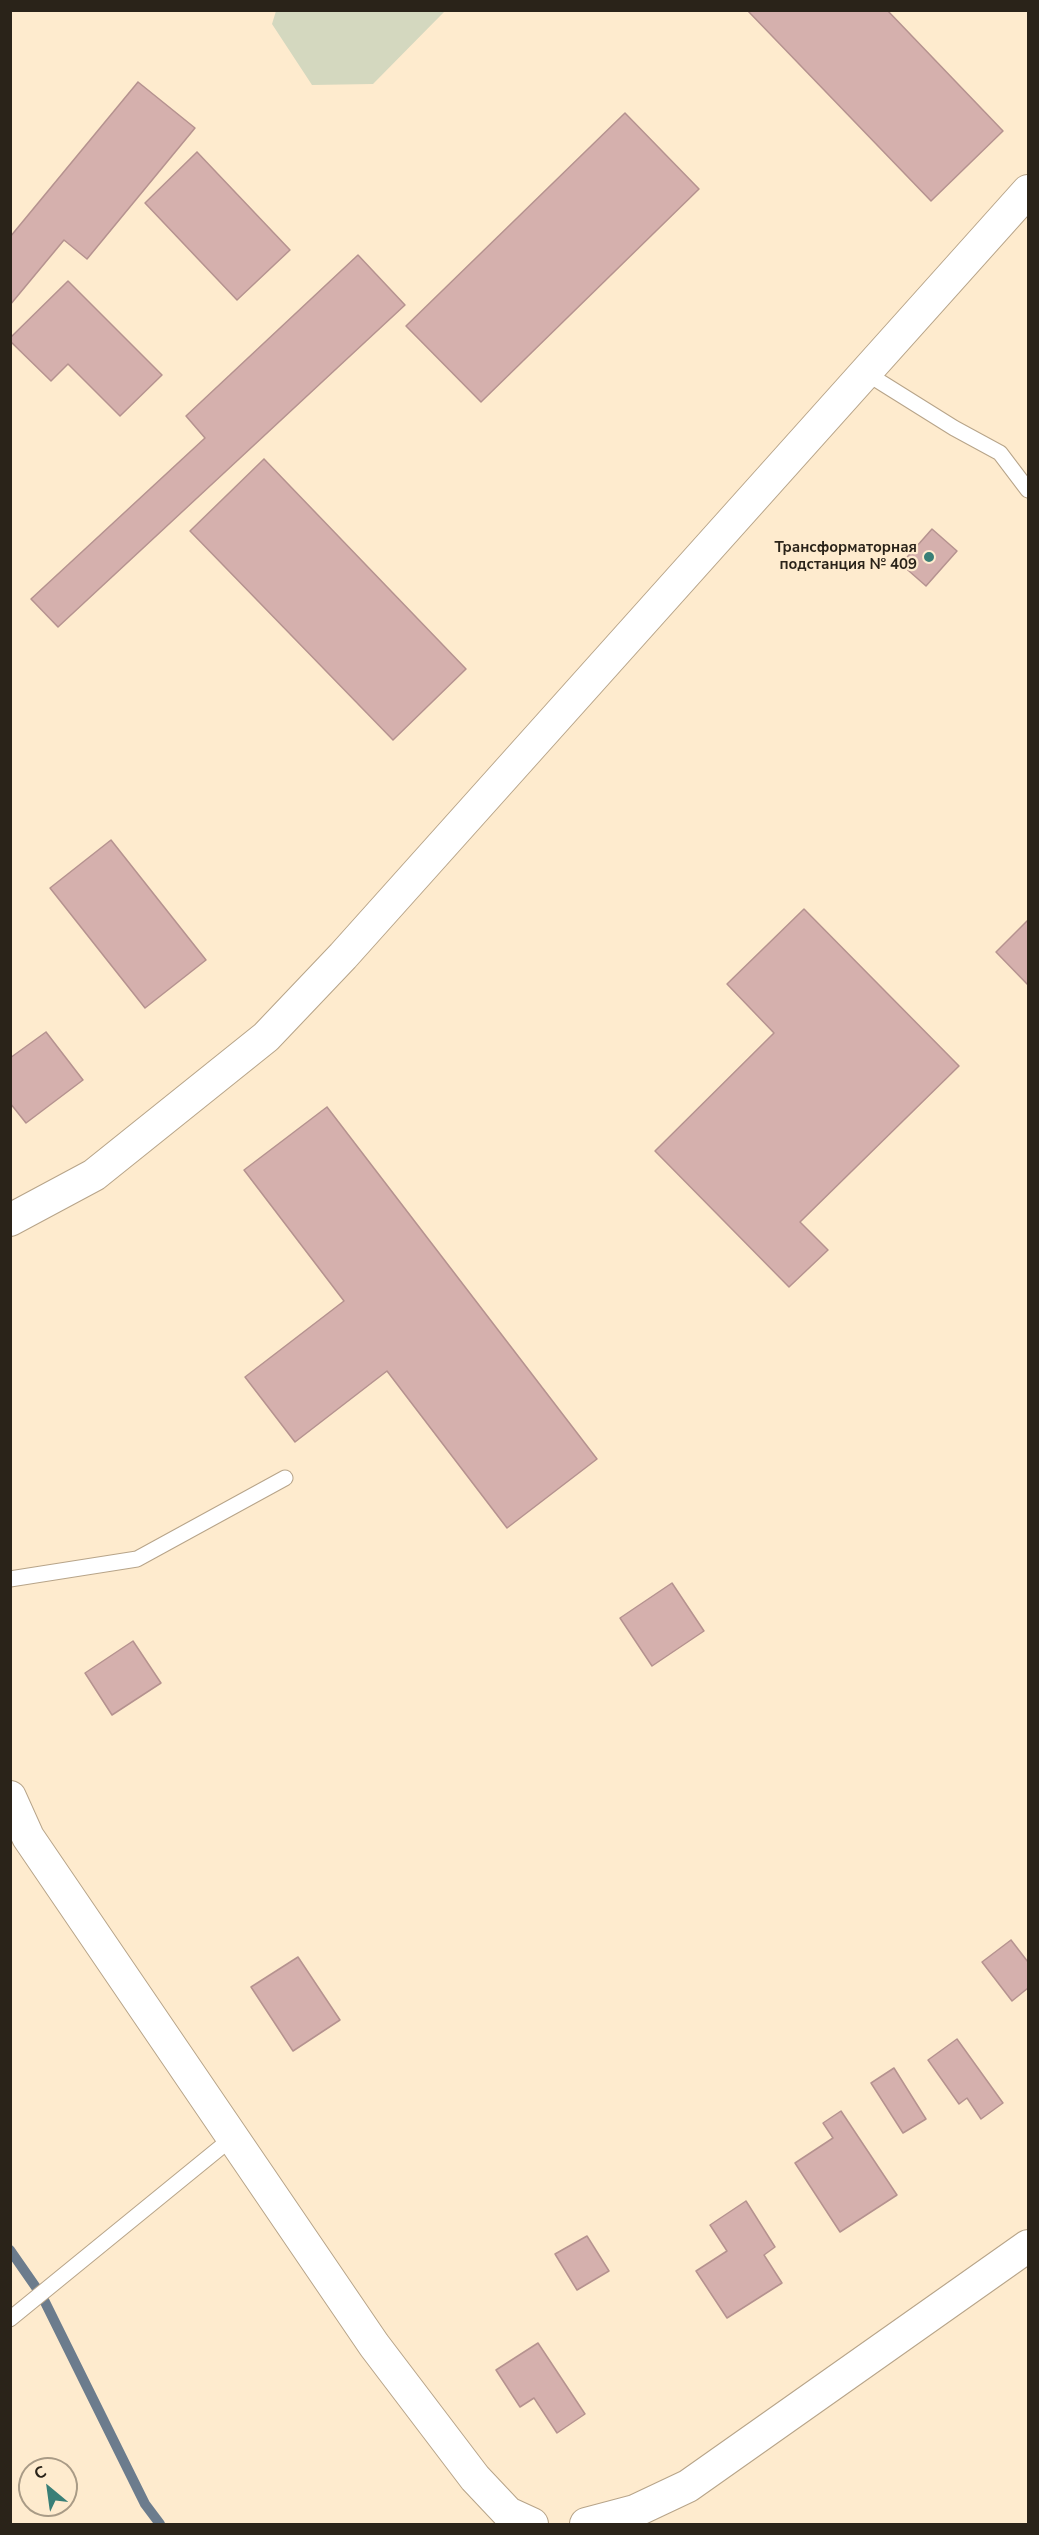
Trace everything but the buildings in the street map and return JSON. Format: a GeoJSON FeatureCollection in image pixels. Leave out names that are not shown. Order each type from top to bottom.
{"type":"FeatureCollection","features":[{"type":"Feature","properties":{"kind":"street"},"geometry":{"type":"LineString","coordinates":[[10,1220],[94,1175],[266,1037],[344,956],[1029,191]]}},
{"type":"Feature","properties":{"kind":"street"},"geometry":{"type":"LineString","coordinates":[[10,1797],[28,1837],[374,2345],[475,2478],[508,2513],[532,2524]]}},
{"type":"Feature","properties":{"kind":"street"},"geometry":{"type":"LineString","coordinates":[[586,2524],[635,2511],[687,2486],[1029,2246]]}},
{"type":"Feature","properties":{"kind":"lane"},"geometry":{"type":"LineString","coordinates":[[866,373],[954,428],[1000,453],[1029,490]]}},
{"type":"Feature","properties":{"kind":"lane"},"geometry":{"type":"LineString","coordinates":[[10,1580],[137,1559],[285,1478]]}},
{"type":"Feature","properties":{"kind":"lane"},"geometry":{"type":"LineString","coordinates":[[10,2319],[232,2138]]}},
{"type":"Feature","properties":{"kind":"green space"},"geometry":{"type":"Polygon","coordinates":[[[276,10],[445,11],[373,84],[312,85],[272,24],[276,10]]]}},
{"type":"Feature","properties":{"kind":"waterway"},"geometry":{"type":"LineString","coordinates":[[10,2250],[42,2296],[145,2504],[160,2524]]}},
{"type":"Feature","properties":{"kind":"place","name":"Трансформаторная подстанция № 409"},"geometry":{"type":"Point","coordinates":[929,557]}}]}
